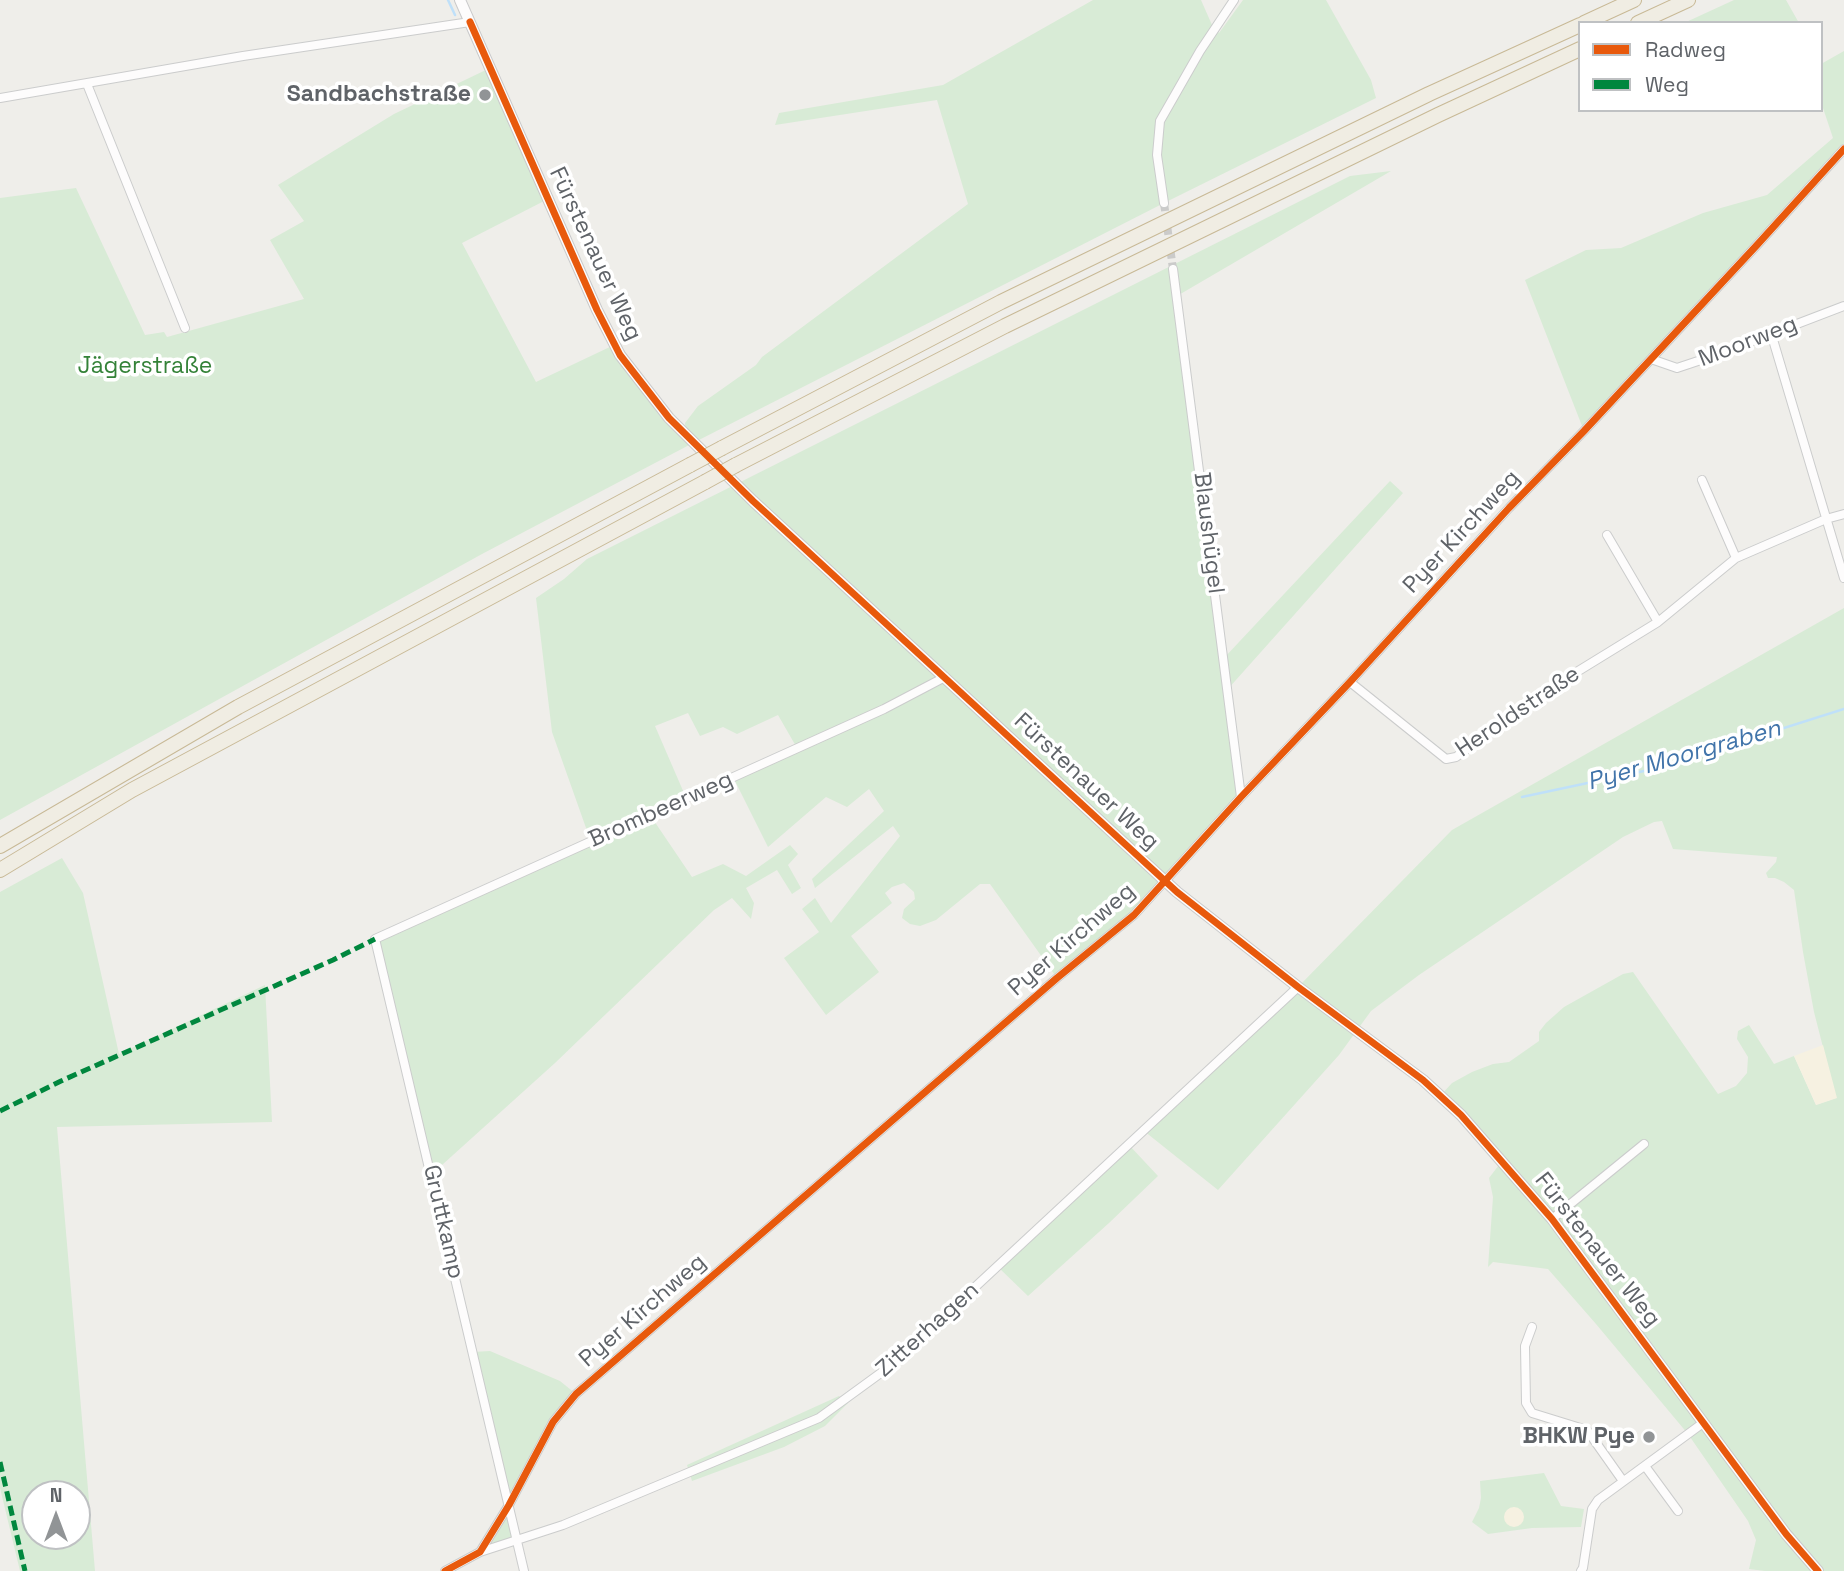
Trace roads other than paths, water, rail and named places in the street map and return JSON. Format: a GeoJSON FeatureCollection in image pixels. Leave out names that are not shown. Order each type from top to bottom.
{"type":"FeatureCollection","features":[{"type":"Feature","properties":{"kind":"highway"},"geometry":{"type":"LineString","coordinates":[[1588,21],[1634,0]]}},
{"type":"Feature","properties":{"kind":"highway"},"geometry":{"type":"LineString","coordinates":[[1642,21],[1688,0]]}},
{"type":"Feature","properties":{"kind":"highway"},"geometry":{"type":"LineString","coordinates":[[0,846],[238,707],[1001,302],[1417,100],[1578,26]]}},
{"type":"Feature","properties":{"kind":"highway"},"geometry":{"type":"LineString","coordinates":[[0,870],[132,790],[736,464],[1004,326],[1578,50]]}},
{"type":"Feature","properties":{"kind":"street","name":"Fürstenauer Weg"},"geometry":{"type":"LineString","coordinates":[[460,0],[614,345],[669,418],[753,501],[1166,882],[1298,987],[1373,1042],[1461,1115],[1552,1219],[1786,1534],[1818,1571]]}},
{"type":"Feature","properties":{"kind":"street"},"geometry":{"type":"LineString","coordinates":[[1164,204],[1157,155],[1160,121],[1200,51],[1234,0]]}},
{"type":"Feature","properties":{"kind":"street"},"geometry":{"type":"LineString","coordinates":[[0,97],[243,56],[470,22]]}},
{"type":"Feature","properties":{"kind":"street"},"geometry":{"type":"LineString","coordinates":[[87,84],[185,328]]}},
{"type":"Feature","properties":{"kind":"street"},"geometry":{"type":"LineString","coordinates":[[1841,152],[1844,164]]}},
{"type":"Feature","properties":{"kind":"street","name":"Pyer Kirchweg"},"geometry":{"type":"LineString","coordinates":[[445,1571],[480,1552],[554,1422],[576,1394],[1036,995],[1134,915],[1841,152]]}},
{"type":"Feature","properties":{"kind":"street","name":"Blaushügel"},"geometry":{"type":"LineString","coordinates":[[1173,269],[1241,797]]}},
{"type":"Feature","properties":{"kind":"street","name":"Moorweg"},"geometry":{"type":"LineString","coordinates":[[1651,359],[1677,368],[1844,306]]}},
{"type":"Feature","properties":{"kind":"street"},"geometry":{"type":"LineString","coordinates":[[1771,333],[1844,578]]}},
{"type":"Feature","properties":{"kind":"street"},"geometry":{"type":"LineString","coordinates":[[1702,480],[1736,558]]}},
{"type":"Feature","properties":{"kind":"street","name":"Heroldstraße"},"geometry":{"type":"LineString","coordinates":[[1350,682],[1446,759],[1455,757],[1549,689],[1658,622],[1736,558],[1826,519],[1844,514]]}},
{"type":"Feature","properties":{"kind":"street"},"geometry":{"type":"LineString","coordinates":[[1607,535],[1658,622]]}},
{"type":"Feature","properties":{"kind":"street","name":"Brombeerweg"},"geometry":{"type":"LineString","coordinates":[[375,939],[884,709],[945,677]]}},
{"type":"Feature","properties":{"kind":"street","name":"Gruttkamp"},"geometry":{"type":"LineString","coordinates":[[375,939],[524,1571]]}},
{"type":"Feature","properties":{"kind":"street","name":"Zitterhagen"},"geometry":{"type":"LineString","coordinates":[[480,1552],[564,1525],[819,1418],[889,1367],[1298,987]]}},
{"type":"Feature","properties":{"kind":"street","name":"Fürstenauer Weg"},"geometry":{"type":"LineString","coordinates":[[1552,1219],[1644,1144]]}},
{"type":"Feature","properties":{"kind":"street"},"geometry":{"type":"LineString","coordinates":[[1532,1327],[1525,1346],[1526,1403],[1532,1413],[1587,1430],[1623,1481]]}},
{"type":"Feature","properties":{"kind":"street"},"geometry":{"type":"LineString","coordinates":[[1580,1571],[1583,1568],[1592,1509],[1598,1500],[1703,1423]]}},
{"type":"Feature","properties":{"kind":"street"},"geometry":{"type":"LineString","coordinates":[[1645,1466],[1678,1511]]}},
{"type":"Feature","properties":{"kind":"waterway"},"geometry":{"type":"LineString","coordinates":[[448,0],[455,15]]}},
{"type":"Feature","properties":{"kind":"waterway","name":"Pyer Moorgraben"},"geometry":{"type":"LineString","coordinates":[[1522,797],[1658,768],[1844,709]]}},
{"type":"Feature","properties":{"kind":"tunnel"},"geometry":{"type":"LineString","coordinates":[[1164,203],[1173,269]]}},
{"type":"Feature","properties":{"kind":"place","name":"Sandbachstraße"},"geometry":{"type":"Point","coordinates":[485,95]}},
{"type":"Feature","properties":{"kind":"place","name":"BHKW Pye"},"geometry":{"type":"Point","coordinates":[1649,1437]}},
{"type":"Feature","properties":{"kind":"park label","name":"Jägerstraße"},"geometry":{"type":"Point","coordinates":[145,367]}}]}
